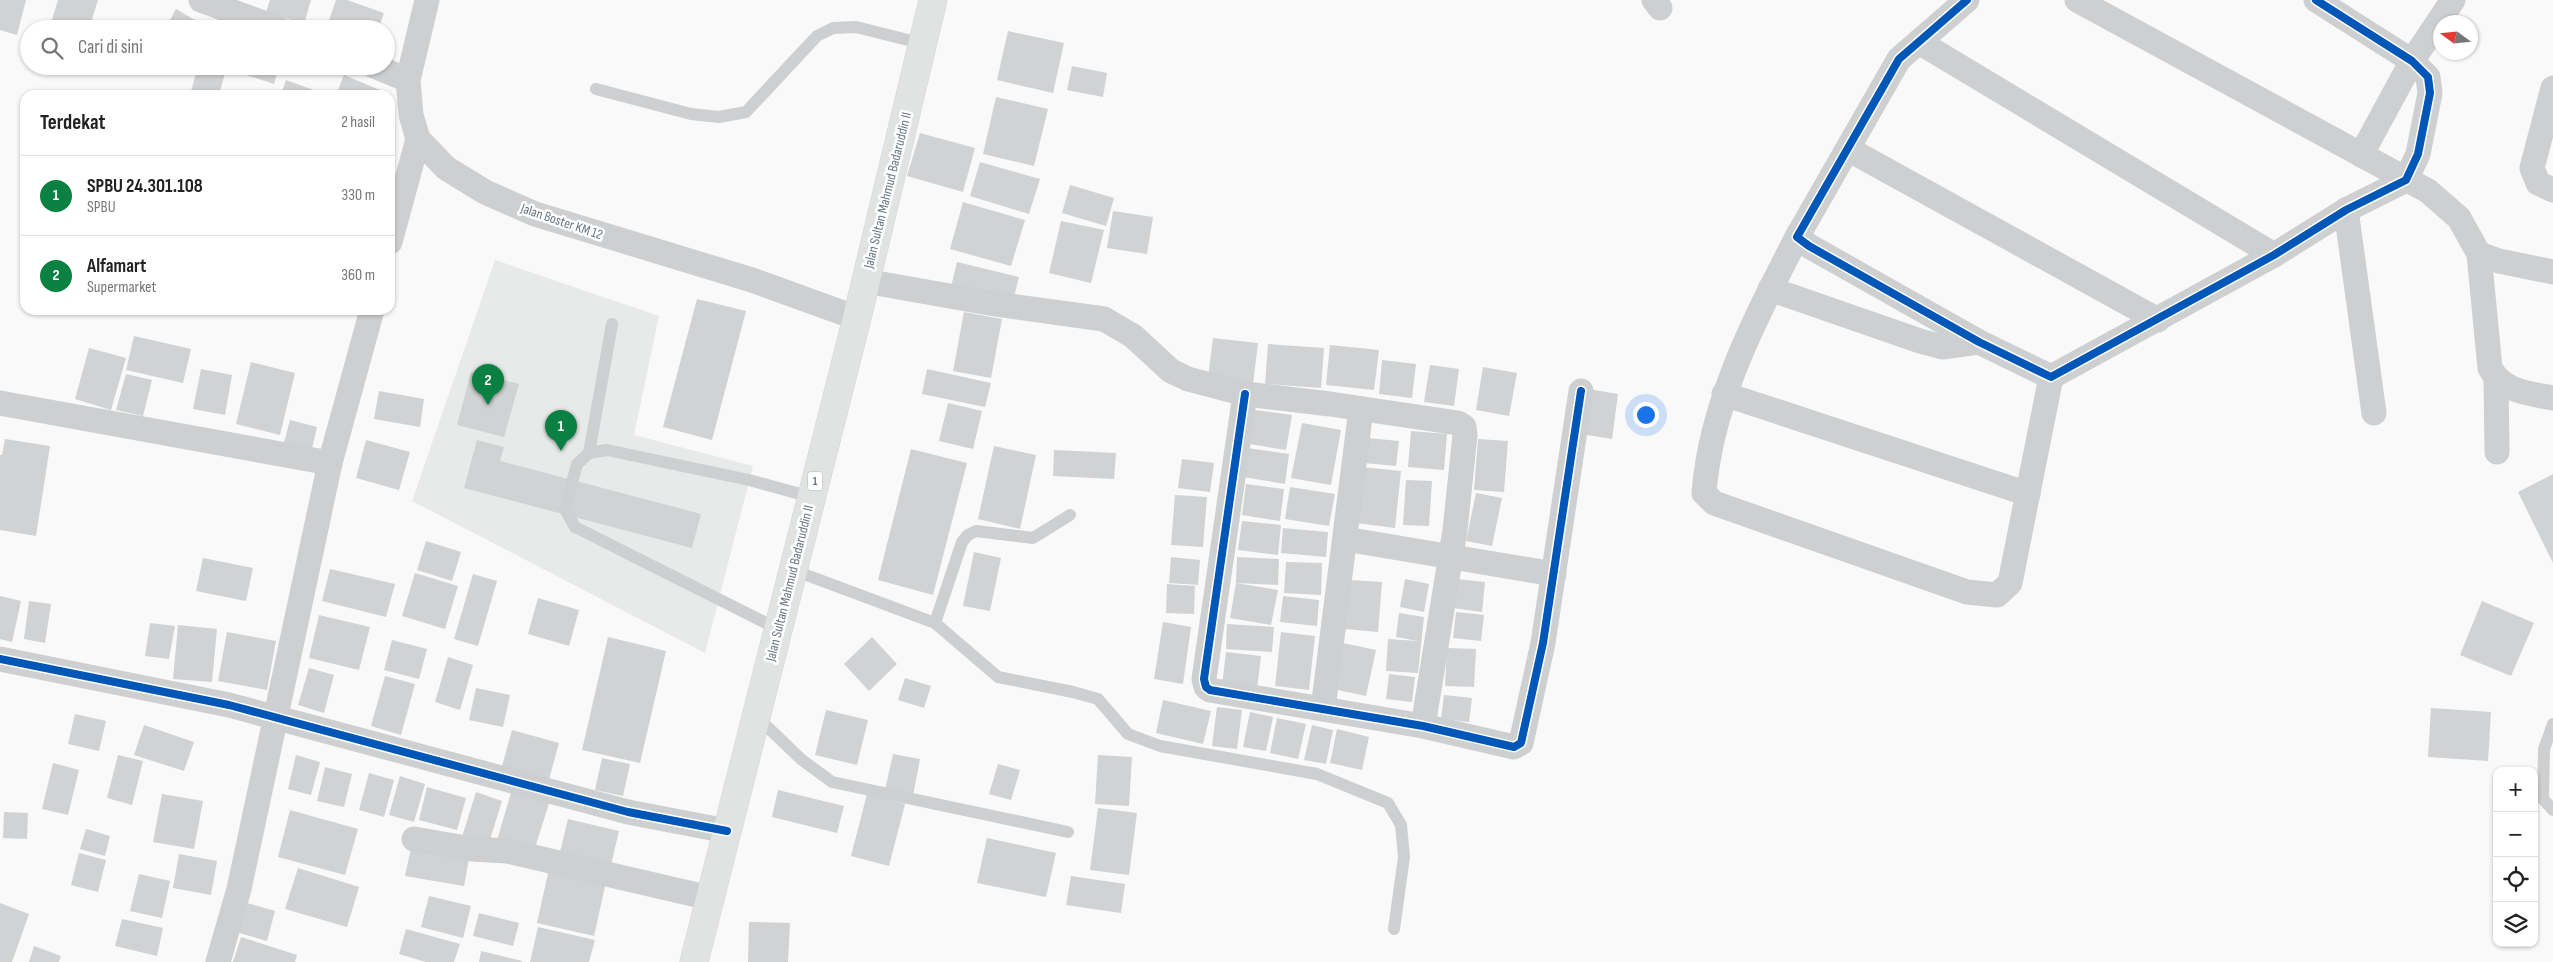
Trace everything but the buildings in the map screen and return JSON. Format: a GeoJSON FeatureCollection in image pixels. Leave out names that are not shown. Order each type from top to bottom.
{"type":"FeatureCollection","features":[{"type":"Feature","properties":{"kind":"highway","name":"Jalan Sultan Mahmud Badaruddin II"},"geometry":{"type":"LineString","coordinates":[[694,962],[857,318],[933,0]]}},
{"type":"Feature","properties":{"kind":"street"},"geometry":{"type":"LineString","coordinates":[[203,0],[255,20]]}},
{"type":"Feature","properties":{"kind":"street","name":"Jalan Boster KM 12"},"geometry":{"type":"LineString","coordinates":[[427,0],[408,80],[411,116],[418,139],[446,168],[485,192],[535,214],[752,280],[857,318]]}},
{"type":"Feature","properties":{"kind":"street"},"geometry":{"type":"LineString","coordinates":[[1967,0],[1899,59],[1797,237],[1770,289],[1724,394],[1706,468],[1704,492],[1714,503],[1967,592],[1997,595],[2010,583],[2051,377]]}},
{"type":"Feature","properties":{"kind":"street"},"geometry":{"type":"LineString","coordinates":[[2077,0],[2428,191],[2459,218],[2479,254],[2490,368],[2496,379],[2508,388],[2553,398]]}},
{"type":"Feature","properties":{"kind":"street"},"geometry":{"type":"LineString","coordinates":[[2051,377],[2274,255],[2346,210],[2406,180],[2418,154],[2430,93],[2428,77],[2412,61],[2316,0]]}},
{"type":"Feature","properties":{"kind":"street"},"geometry":{"type":"LineString","coordinates":[[2361,155],[2412,61],[2453,0]]}},
{"type":"Feature","properties":{"kind":"street"},"geometry":{"type":"LineString","coordinates":[[1920,42],[2274,255]]}},
{"type":"Feature","properties":{"kind":"street"},"geometry":{"type":"LineString","coordinates":[[395,75],[408,80]]}},
{"type":"Feature","properties":{"kind":"street"},"geometry":{"type":"LineString","coordinates":[[2553,88],[2532,168],[2538,183],[2553,190]]}},
{"type":"Feature","properties":{"kind":"street"},"geometry":{"type":"LineString","coordinates":[[395,224],[418,139]]}},
{"type":"Feature","properties":{"kind":"street"},"geometry":{"type":"LineString","coordinates":[[1848,149],[2158,320]]}},
{"type":"Feature","properties":{"kind":"street"},"geometry":{"type":"LineString","coordinates":[[2346,210],[2374,413]]}},
{"type":"Feature","properties":{"kind":"street"},"geometry":{"type":"LineString","coordinates":[[1797,237],[1809,246],[1979,342],[2051,377]]}},
{"type":"Feature","properties":{"kind":"street"},"geometry":{"type":"LineString","coordinates":[[2479,254],[2499,261],[2553,272]]}},
{"type":"Feature","properties":{"kind":"street"},"geometry":{"type":"LineString","coordinates":[[865,281],[989,303],[1104,319],[1133,336],[1171,371],[1188,379],[1245,394],[1458,423],[1464,427],[1465,435],[1450,556],[1422,726]]}},
{"type":"Feature","properties":{"kind":"street"},"geometry":{"type":"LineString","coordinates":[[1770,289],[1920,342],[1942,347],[1979,342]]}},
{"type":"Feature","properties":{"kind":"street"},"geometry":{"type":"LineString","coordinates":[[218,962],[238,889],[330,463],[371,315]]}},
{"type":"Feature","properties":{"kind":"street"},"geometry":{"type":"LineString","coordinates":[[2496,379],[2497,452]]}},
{"type":"Feature","properties":{"kind":"street"},"geometry":{"type":"LineString","coordinates":[[1245,394],[1204,679],[1206,687],[1210,690],[1422,726],[1514,747],[1522,743],[1543,643],[1581,391]]}},
{"type":"Feature","properties":{"kind":"street"},"geometry":{"type":"LineString","coordinates":[[1724,394],[2028,494]]}},
{"type":"Feature","properties":{"kind":"street"},"geometry":{"type":"LineString","coordinates":[[0,404],[330,463]]}},
{"type":"Feature","properties":{"kind":"street"},"geometry":{"type":"LineString","coordinates":[[1322,709],[1361,409]]}},
{"type":"Feature","properties":{"kind":"street"},"geometry":{"type":"LineString","coordinates":[[1345,539],[1554,574]]}},
{"type":"Feature","properties":{"kind":"street"},"geometry":{"type":"LineString","coordinates":[[0,659],[229,705],[628,812],[727,830]]}},
{"type":"Feature","properties":{"kind":"street"},"geometry":{"type":"LineString","coordinates":[[414,839],[472,849],[508,851],[710,898]]}},
{"type":"Feature","properties":{"kind":"lane"},"geometry":{"type":"LineString","coordinates":[[596,89],[691,114],[719,117],[746,112],[817,36],[833,28],[856,28],[924,44]]}},
{"type":"Feature","properties":{"kind":"lane"},"geometry":{"type":"LineString","coordinates":[[589,453],[612,324]]}},
{"type":"Feature","properties":{"kind":"lane"},"geometry":{"type":"LineString","coordinates":[[778,629],[575,527],[565,509],[577,464],[589,453],[607,450],[749,480],[811,497]]}},
{"type":"Feature","properties":{"kind":"lane"},"geometry":{"type":"LineString","coordinates":[[935,623],[962,542],[968,535],[976,531],[1033,538],[1070,515]]}},
{"type":"Feature","properties":{"kind":"lane"},"geometry":{"type":"LineString","coordinates":[[793,570],[935,623],[998,677],[1098,699],[1128,734],[1160,746],[1317,774],[1388,802],[1401,825],[1404,857],[1394,929]]}},
{"type":"Feature","properties":{"kind":"lane"},"geometry":{"type":"LineString","coordinates":[[756,716],[802,760],[832,782],[1068,832]]}},
{"type":"Feature","properties":{"kind":"lane"},"geometry":{"type":"LineString","coordinates":[[2553,724],[2544,749],[2543,798],[2553,810]]}},
{"type":"Feature","properties":{"kind":"shaded area"},"geometry":{"type":"Polygon","coordinates":[[[495,260],[659,316],[634,435],[753,466],[705,653],[412,501],[495,260]]]}},
{"type":"Feature","properties":{"kind":"cycle path"},"geometry":{"type":"LineString","coordinates":[[1967,0],[1899,59],[1797,237],[1809,246],[1979,342],[2051,377],[2274,255],[2346,210],[2406,180],[2418,154],[2430,93],[2428,77],[2412,61],[2316,0]]}},
{"type":"Feature","properties":{"kind":"cycle path"},"geometry":{"type":"LineString","coordinates":[[1245,394],[1204,679],[1206,687],[1210,690],[1423,726],[1514,747],[1521,743],[1543,643],[1581,391]]}},
{"type":"Feature","properties":{"kind":"cycle path"},"geometry":{"type":"LineString","coordinates":[[0,659],[229,705],[628,812],[727,831]]}},
{"type":"Feature","properties":{"kind":"place","name":"Alfamart"},"geometry":{"type":"Point","coordinates":[488,405]}},
{"type":"Feature","properties":{"kind":"place","name":"SPBU 24.301.108"},"geometry":{"type":"Point","coordinates":[561,451]}}]}
